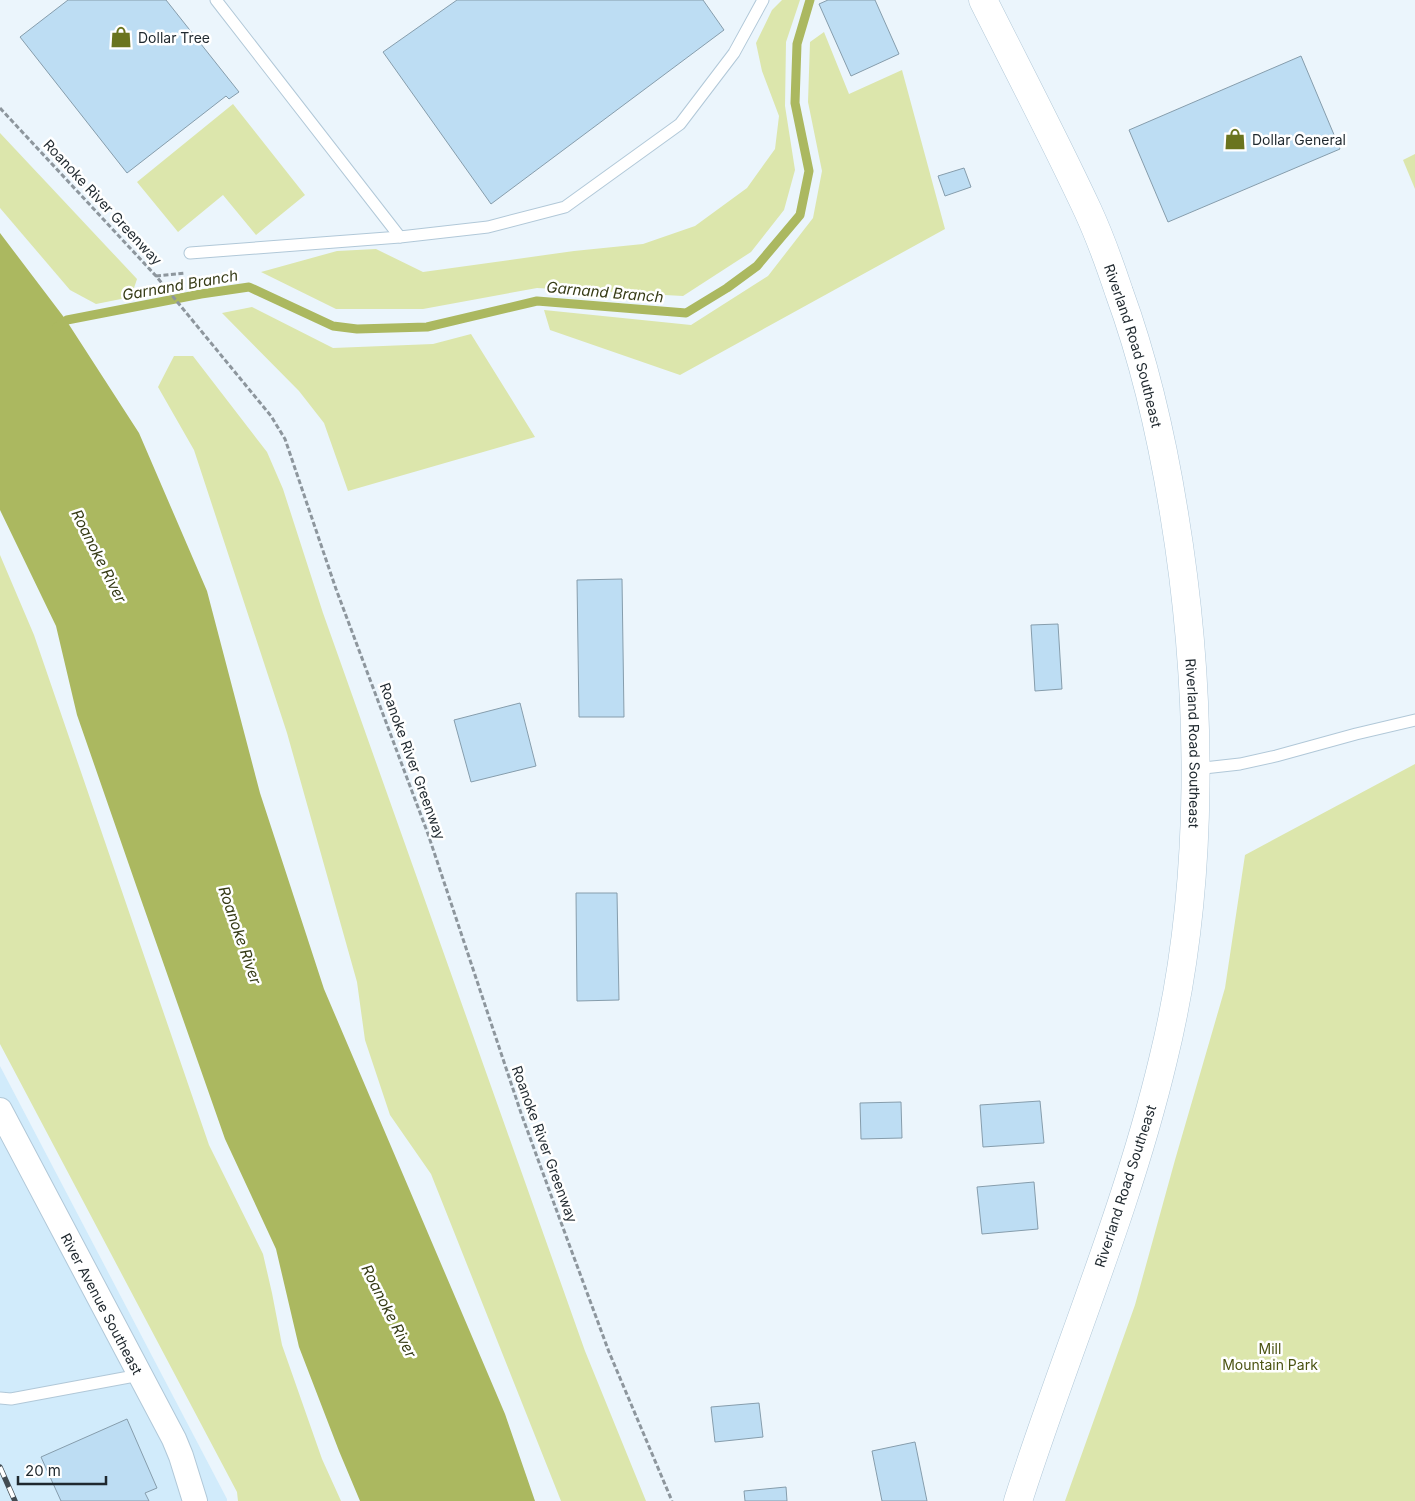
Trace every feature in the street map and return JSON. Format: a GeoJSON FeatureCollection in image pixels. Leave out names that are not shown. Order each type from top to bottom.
{"type":"FeatureCollection","features":[{"type":"Feature","properties":{"kind":"main road","name":"Riverland Road Southeast"},"geometry":{"type":"LineString","coordinates":[[983,0],[1090,214],[1121,296],[1145,375],[1166,462],[1181,556],[1191,650],[1195,769],[1193,862],[1182,967],[1164,1058],[1136,1163],[1018,1501]]}},
{"type":"Feature","properties":{"kind":"street","name":"River Avenue Southeast"},"geometry":{"type":"LineString","coordinates":[[0,1110],[174,1439],[195,1501]]}},
{"type":"Feature","properties":{"kind":"lane"},"geometry":{"type":"LineString","coordinates":[[216,0],[400,237]]}},
{"type":"Feature","properties":{"kind":"lane"},"geometry":{"type":"LineString","coordinates":[[190,253],[400,237],[488,227],[565,207],[680,124],[734,53],[762,0]]}},
{"type":"Feature","properties":{"kind":"lane"},"geometry":{"type":"LineString","coordinates":[[1195,769],[1240,764],[1276,756],[1415,720]]}},
{"type":"Feature","properties":{"kind":"lane"},"geometry":{"type":"LineString","coordinates":[[0,1398],[11,1399],[140,1375]]}},
{"type":"Feature","properties":{"kind":"path","name":"Roanoke River Greenway"},"geometry":{"type":"LineString","coordinates":[[0,108],[156,276],[271,416],[285,439],[336,589],[428,834],[548,1188],[609,1352],[672,1501]]}},
{"type":"Feature","properties":{"kind":"shaded area"},"geometry":{"type":"Polygon","coordinates":[[[0,1066],[227,1499],[227,1501],[0,1501],[0,1066]]]}},
{"type":"Feature","properties":{"kind":"green space"},"geometry":{"type":"Polygon","coordinates":[[[782,0],[800,0],[786,42],[785,106],[795,170],[784,210],[751,252],[683,296],[537,288],[423,309],[336,309],[261,272],[337,251],[376,249],[423,272],[574,251],[643,244],[695,226],[747,188],[775,149],[779,116],[762,71],[756,43],[772,10],[782,0]]]}},
{"type":"Feature","properties":{"kind":"green space"},"geometry":{"type":"Polygon","coordinates":[[[824,32],[849,94],[902,70],[945,229],[680,375],[550,330],[544,310],[691,325],[768,276],[813,218],[822,171],[808,102],[810,42],[824,32]]]}},
{"type":"Feature","properties":{"kind":"green space"},"geometry":{"type":"Polygon","coordinates":[[[233,104],[305,195],[256,235],[223,195],[178,232],[137,182],[233,104]]]}},
{"type":"Feature","properties":{"kind":"green space"},"geometry":{"type":"Polygon","coordinates":[[[0,133],[137,279],[131,297],[96,304],[70,290],[0,208],[0,133]]]}},
{"type":"Feature","properties":{"kind":"green space"},"geometry":{"type":"Polygon","coordinates":[[[1415,154],[1415,189],[1403,160],[1415,154]]]}},
{"type":"Feature","properties":{"kind":"green space"},"geometry":{"type":"Polygon","coordinates":[[[252,307],[333,348],[433,344],[471,334],[535,437],[348,491],[324,423],[299,391],[222,313],[252,307]]]}},
{"type":"Feature","properties":{"kind":"green space"},"geometry":{"type":"Polygon","coordinates":[[[174,356],[193,356],[267,452],[283,489],[323,613],[585,1351],[646,1501],[561,1501],[431,1174],[390,1115],[365,1040],[357,982],[287,733],[194,450],[158,387],[174,356]]]}},
{"type":"Feature","properties":{"kind":"green space"},"geometry":{"type":"Polygon","coordinates":[[[0,555],[34,635],[209,1145],[263,1254],[282,1345],[322,1459],[341,1501],[238,1501],[237,1492],[0,1044],[0,555]]]}},
{"type":"Feature","properties":{"kind":"green space","name":"Mill Mountain Park"},"geometry":{"type":"Polygon","coordinates":[[[1415,764],[1415,1501],[1065,1501],[1135,1305],[1225,988],[1245,855],[1415,764]]]}},
{"type":"Feature","properties":{"kind":"water","name":"Roanoke River"},"geometry":{"type":"Polygon","coordinates":[[[0,233],[66,320],[139,433],[207,591],[260,793],[324,989],[505,1414],[535,1501],[360,1501],[299,1347],[276,1249],[225,1139],[137,888],[77,715],[56,626],[0,510],[0,233]]]}},
{"type":"Feature","properties":{"kind":"building"},"geometry":{"type":"Polygon","coordinates":[[[68,0],[166,0],[239,92],[229,99],[226,96],[127,173],[20,37],[68,0]]]}},
{"type":"Feature","properties":{"kind":"building"},"geometry":{"type":"Polygon","coordinates":[[[457,0],[703,0],[724,30],[491,204],[383,52],[457,0]]]}},
{"type":"Feature","properties":{"kind":"building"},"geometry":{"type":"Polygon","coordinates":[[[828,0],[875,0],[899,54],[851,76],[819,4],[828,0]]]}},
{"type":"Feature","properties":{"kind":"building","name":"Dollar General"},"geometry":{"type":"Polygon","coordinates":[[[1301,56],[1340,149],[1168,222],[1129,130],[1301,56]]]}},
{"type":"Feature","properties":{"kind":"building"},"geometry":{"type":"Polygon","coordinates":[[[964,168],[971,187],[945,196],[938,176],[964,168]]]}},
{"type":"Feature","properties":{"kind":"building"},"geometry":{"type":"Polygon","coordinates":[[[622,579],[624,717],[579,717],[577,580],[622,579]]]}},
{"type":"Feature","properties":{"kind":"building"},"geometry":{"type":"Polygon","coordinates":[[[1058,624],[1062,689],[1035,691],[1031,625],[1058,624]]]}},
{"type":"Feature","properties":{"kind":"building"},"geometry":{"type":"Polygon","coordinates":[[[520,703],[536,766],[471,782],[454,720],[520,703]]]}},
{"type":"Feature","properties":{"kind":"building"},"geometry":{"type":"Polygon","coordinates":[[[576,893],[617,893],[619,1000],[577,1001],[576,893]]]}},
{"type":"Feature","properties":{"kind":"building"},"geometry":{"type":"Polygon","coordinates":[[[1040,1101],[1044,1143],[983,1147],[980,1105],[1040,1101]]]}},
{"type":"Feature","properties":{"kind":"building"},"geometry":{"type":"Polygon","coordinates":[[[901,1102],[902,1138],[861,1139],[860,1103],[901,1102]]]}},
{"type":"Feature","properties":{"kind":"building"},"geometry":{"type":"Polygon","coordinates":[[[1034,1182],[1038,1229],[982,1234],[977,1187],[1034,1182]]]}},
{"type":"Feature","properties":{"kind":"building"},"geometry":{"type":"Polygon","coordinates":[[[759,1403],[763,1437],[715,1442],[711,1407],[759,1403]]]}},
{"type":"Feature","properties":{"kind":"building"},"geometry":{"type":"Polygon","coordinates":[[[127,1419],[157,1488],[145,1493],[149,1501],[61,1501],[41,1457],[127,1419]]]}},
{"type":"Feature","properties":{"kind":"building"},"geometry":{"type":"Polygon","coordinates":[[[915,1442],[927,1501],[882,1501],[872,1451],[915,1442]]]}},
{"type":"Feature","properties":{"kind":"building"},"geometry":{"type":"Polygon","coordinates":[[[786,1487],[787,1501],[745,1501],[744,1491],[786,1487]]]}},
{"type":"Feature","properties":{"kind":"waterway","name":"Garnand Branch"},"geometry":{"type":"LineString","coordinates":[[57,327],[67,320],[201,294],[249,287],[333,326],[357,329],[427,327],[537,301],[686,313],[727,288],[757,266],[800,215],[809,171],[795,103],[797,44],[810,0]]}},
{"type":"Feature","properties":{"kind":"railway"},"geometry":{"type":"LineString","coordinates":[[0,1467],[15,1501]]}},
{"type":"Feature","properties":{"kind":"place","name":"Dollar Tree"},"geometry":{"type":"Point","coordinates":[121,37]}},
{"type":"Feature","properties":{"kind":"place","name":"Dollar General"},"geometry":{"type":"Point","coordinates":[1235,139]}}]}
